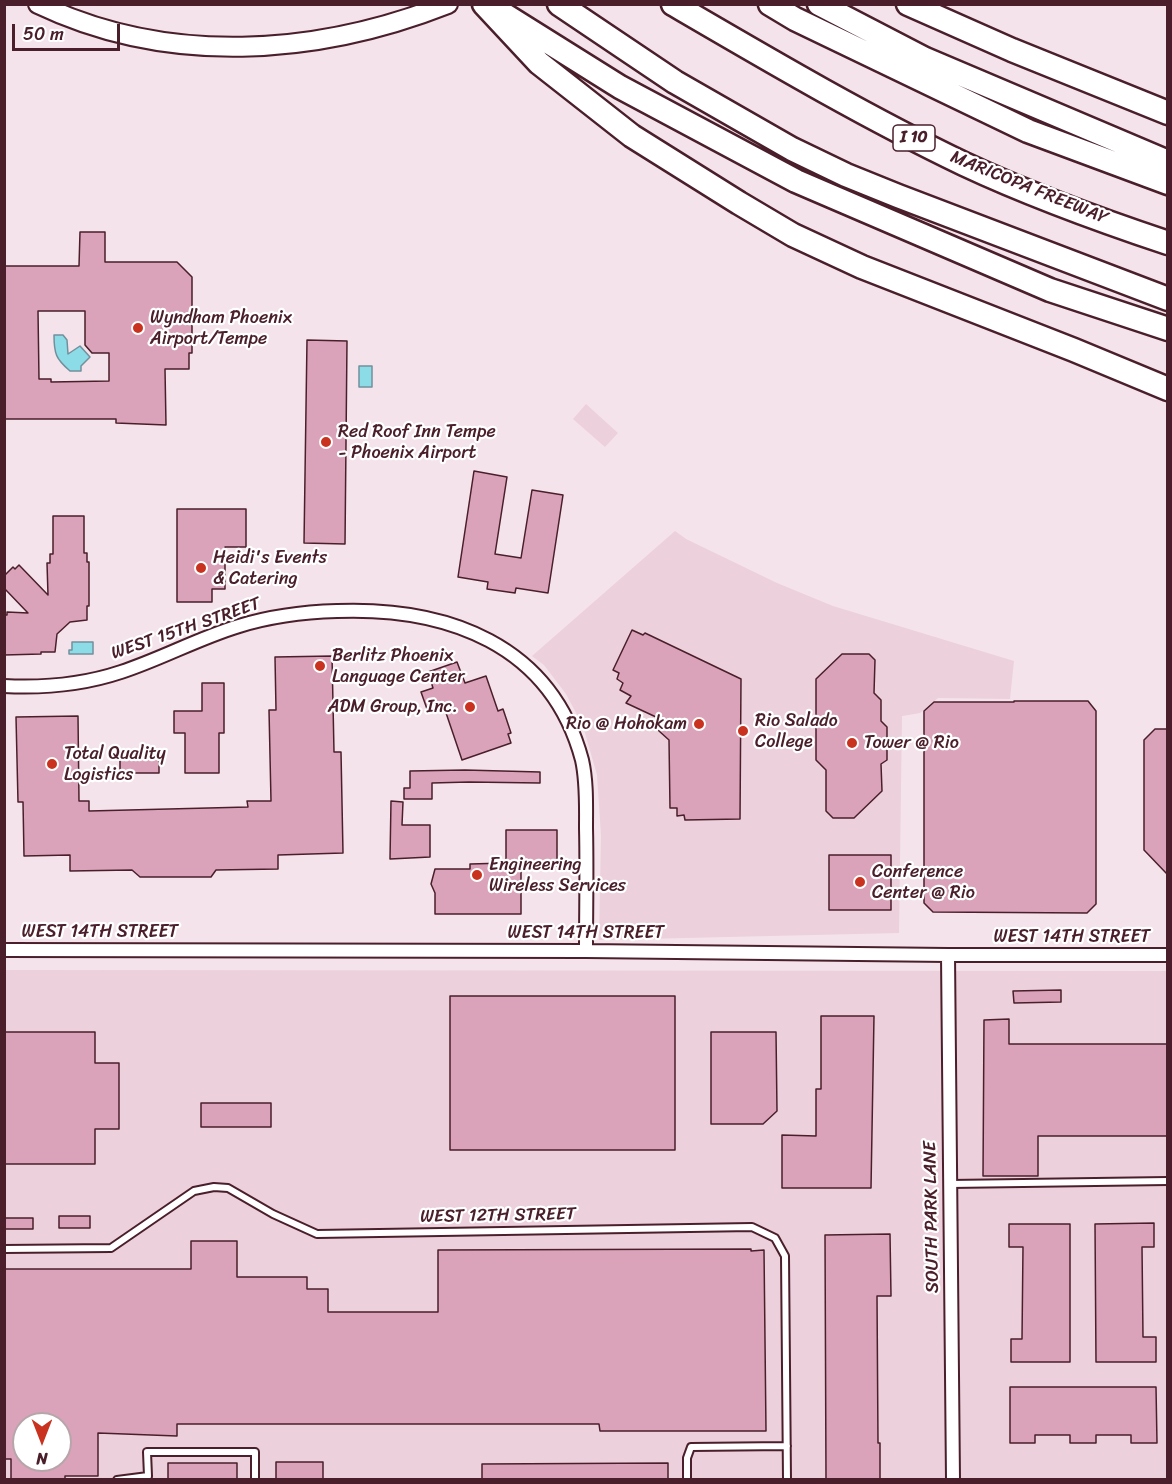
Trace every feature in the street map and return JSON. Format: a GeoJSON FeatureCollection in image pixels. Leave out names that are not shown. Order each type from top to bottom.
{"type":"FeatureCollection","features":[{"type":"Feature","properties":{"kind":"highway"},"geometry":{"type":"LineString","coordinates":[[484,4],[539,63],[632,136],[793,235],[862,267],[1167,389]]}},
{"type":"Feature","properties":{"kind":"highway"},"geometry":{"type":"LineString","coordinates":[[489,4],[620,87],[795,181],[1050,290],[1167,329]]}},
{"type":"Feature","properties":{"kind":"highway"},"geometry":{"type":"LineString","coordinates":[[560,4],[675,82],[792,149],[846,175],[898,196],[1167,299]]}},
{"type":"Feature","properties":{"kind":"highway","name":"MARICOPA FREEWAY"},"geometry":{"type":"LineString","coordinates":[[673,4],[826,94],[965,164],[1070,208],[1167,243]]}},
{"type":"Feature","properties":{"kind":"highway"},"geometry":{"type":"LineString","coordinates":[[770,4],[795,19],[1028,131],[1167,183]]}},
{"type":"Feature","properties":{"kind":"highway"},"geometry":{"type":"LineString","coordinates":[[819,4],[925,59],[1167,162]]}},
{"type":"Feature","properties":{"kind":"highway"},"geometry":{"type":"LineString","coordinates":[[908,4],[1012,50],[1167,113]]}},
{"type":"Feature","properties":{"kind":"main road"},"geometry":{"type":"LineString","coordinates":[[38,4],[101,29],[133,37],[206,47],[246,48],[285,45],[372,30],[448,4]]}},
{"type":"Feature","properties":{"kind":"street","name":"WEST 15TH STREET"},"geometry":{"type":"LineString","coordinates":[[4,686],[54,685],[119,673],[239,626],[307,612],[348,610],[397,612],[435,619],[470,630],[514,656],[540,681],[560,708],[574,734],[582,763],[586,793],[586,951]]}},
{"type":"Feature","properties":{"kind":"street","name":"WEST 14TH STREET"},"geometry":{"type":"LineString","coordinates":[[4,950],[1167,955]]}},
{"type":"Feature","properties":{"kind":"street","name":"SOUTH PARK LANE"},"geometry":{"type":"LineString","coordinates":[[948,955],[952,1479]]}},
{"type":"Feature","properties":{"kind":"lane"},"geometry":{"type":"LineString","coordinates":[[950,1184],[1167,1181]]}},
{"type":"Feature","properties":{"kind":"lane","name":"WEST 12TH STREET"},"geometry":{"type":"LineString","coordinates":[[4,1249],[111,1248],[194,1191],[214,1187],[228,1188],[273,1214],[317,1234],[752,1227],[775,1238],[785,1257],[787,1479]]}},
{"type":"Feature","properties":{"kind":"lane"},"geometry":{"type":"LineString","coordinates":[[687,1479],[687,1458],[691,1447],[787,1446]]}},
{"type":"Feature","properties":{"kind":"lane"},"geometry":{"type":"LineString","coordinates":[[117,1479],[148,1476],[147,1452],[255,1452],[255,1479]]}},
{"type":"Feature","properties":{"kind":"shaded area"},"geometry":{"type":"Polygon","coordinates":[[[586,404],[618,433],[605,447],[573,419],[586,404]]]}},
{"type":"Feature","properties":{"kind":"shaded area","name":"Rio Salado College"},"geometry":{"type":"Polygon","coordinates":[[[675,531],[686,539],[777,583],[833,606],[1014,661],[1010,699],[938,698],[920,713],[902,716],[899,933],[599,940],[601,836],[597,775],[583,726],[566,694],[544,665],[532,656],[675,531]]]}},
{"type":"Feature","properties":{"kind":"shaded area"},"geometry":{"type":"Polygon","coordinates":[[[4,970],[1167,971],[1167,1479],[5,1479],[4,970]]]}},
{"type":"Feature","properties":{"kind":"water"},"geometry":{"type":"Polygon","coordinates":[[[54,335],[63,335],[67,340],[68,354],[80,346],[90,357],[81,366],[81,371],[70,371],[59,359],[55,352],[54,335]]]}},
{"type":"Feature","properties":{"kind":"water"},"geometry":{"type":"Polygon","coordinates":[[[359,366],[372,366],[372,387],[359,387],[359,366]]]}},
{"type":"Feature","properties":{"kind":"water"},"geometry":{"type":"Polygon","coordinates":[[[72,642],[93,642],[93,654],[69,654],[69,650],[72,650],[72,642]]]}},
{"type":"Feature","properties":{"kind":"building","name":"Wyndham Phoenix Airport/Tempe"},"geometry":{"type":"Polygon","coordinates":[[[80,232],[105,232],[105,262],[177,262],[192,277],[192,353],[189,353],[189,369],[165,369],[166,425],[116,423],[116,419],[4,419],[4,266],[79,266],[80,232]],[[38,311],[39,379],[51,379],[51,382],[109,381],[109,353],[92,353],[85,345],[85,311],[38,311]]]}},
{"type":"Feature","properties":{"kind":"building","name":"Red Roof Inn Tempe - Phoenix Airport"},"geometry":{"type":"Polygon","coordinates":[[[307,340],[347,341],[345,544],[304,543],[307,340]]]}},
{"type":"Feature","properties":{"kind":"building"},"geometry":{"type":"Polygon","coordinates":[[[474,471],[507,477],[495,554],[521,558],[532,490],[563,495],[548,593],[516,588],[515,593],[487,589],[488,582],[458,577],[474,471]]]}},
{"type":"Feature","properties":{"kind":"building","name":"Heidi's Events & Catering"},"geometry":{"type":"Polygon","coordinates":[[[177,509],[246,509],[246,547],[225,547],[225,589],[212,589],[212,602],[177,602],[177,509]]]}},
{"type":"Feature","properties":{"kind":"building"},"geometry":{"type":"Polygon","coordinates":[[[53,516],[84,516],[84,553],[87,553],[87,562],[89,562],[87,620],[70,622],[57,634],[55,652],[4,655],[4,615],[7,615],[7,612],[28,613],[4,588],[4,576],[13,567],[15,569],[19,565],[48,595],[47,563],[50,563],[50,554],[53,554],[53,516]]]}},
{"type":"Feature","properties":{"kind":"building","name":"Rio @ Hohokam"},"geometry":{"type":"Polygon","coordinates":[[[632,630],[643,635],[645,633],[741,679],[740,819],[685,820],[684,815],[677,816],[677,808],[670,808],[669,740],[659,731],[656,717],[626,703],[631,696],[620,690],[623,683],[617,679],[619,673],[613,670],[632,630]]]}},
{"type":"Feature","properties":{"kind":"building","name":"Tower @ Rio"},"geometry":{"type":"Polygon","coordinates":[[[842,654],[869,654],[875,660],[874,693],[881,700],[881,721],[887,727],[887,760],[881,764],[882,791],[854,818],[833,818],[826,811],[826,770],[816,760],[816,679],[842,654]]]}},
{"type":"Feature","properties":{"kind":"building"},"geometry":{"type":"Polygon","coordinates":[[[332,656],[334,752],[341,752],[343,853],[278,855],[278,869],[216,870],[211,877],[140,877],[132,870],[70,871],[70,855],[24,856],[23,802],[18,802],[16,717],[78,716],[79,801],[89,801],[89,811],[248,807],[247,801],[271,801],[269,710],[276,710],[275,657],[332,656]]]}},
{"type":"Feature","properties":{"kind":"building","name":"ADM Group, Inc."},"geometry":{"type":"Polygon","coordinates":[[[457,662],[465,683],[486,676],[498,711],[503,709],[511,733],[508,734],[511,743],[462,760],[443,704],[427,709],[421,692],[433,688],[428,672],[457,662]]]}},
{"type":"Feature","properties":{"kind":"building"},"geometry":{"type":"Polygon","coordinates":[[[202,683],[224,683],[224,733],[219,733],[219,773],[185,773],[185,733],[174,733],[174,711],[202,711],[202,683]]]}},
{"type":"Feature","properties":{"kind":"building"},"geometry":{"type":"Polygon","coordinates":[[[1088,701],[1096,711],[1096,904],[1087,913],[933,912],[924,903],[924,711],[934,702],[1088,701]]]}},
{"type":"Feature","properties":{"kind":"building"},"geometry":{"type":"Polygon","coordinates":[[[1155,729],[1167,729],[1167,874],[1144,850],[1144,740],[1155,729]]]}},
{"type":"Feature","properties":{"kind":"building"},"geometry":{"type":"Polygon","coordinates":[[[120,751],[159,751],[159,773],[120,773],[120,751]]]}},
{"type":"Feature","properties":{"kind":"building"},"geometry":{"type":"Polygon","coordinates":[[[410,771],[540,772],[540,783],[432,783],[432,799],[404,799],[404,788],[410,788],[410,771]]]}},
{"type":"Feature","properties":{"kind":"building"},"geometry":{"type":"Polygon","coordinates":[[[391,801],[403,802],[402,825],[430,825],[430,857],[390,859],[391,801]]]}},
{"type":"Feature","properties":{"kind":"building","name":"Engineering Wireless Services"},"geometry":{"type":"Polygon","coordinates":[[[506,830],[557,830],[557,866],[521,866],[521,914],[435,914],[435,893],[431,884],[435,869],[470,869],[470,864],[506,863],[506,830]]]}},
{"type":"Feature","properties":{"kind":"building","name":"Conference Center @ Rio"},"geometry":{"type":"Polygon","coordinates":[[[829,855],[891,855],[891,910],[829,910],[829,855]]]}},
{"type":"Feature","properties":{"kind":"building"},"geometry":{"type":"Polygon","coordinates":[[[1061,990],[1061,1002],[1014,1003],[1013,991],[1061,990]]]}},
{"type":"Feature","properties":{"kind":"building"},"geometry":{"type":"Polygon","coordinates":[[[450,996],[675,996],[675,1150],[450,1150],[450,996]]]}},
{"type":"Feature","properties":{"kind":"building"},"geometry":{"type":"Polygon","coordinates":[[[821,1016],[874,1016],[871,1188],[782,1188],[782,1135],[816,1136],[816,1089],[821,1089],[821,1016]]]}},
{"type":"Feature","properties":{"kind":"building"},"geometry":{"type":"Polygon","coordinates":[[[1009,1019],[1009,1044],[1167,1044],[1167,1136],[1038,1136],[1038,1176],[983,1176],[984,1020],[1009,1019]]]}},
{"type":"Feature","properties":{"kind":"building"},"geometry":{"type":"Polygon","coordinates":[[[4,1032],[95,1032],[95,1063],[119,1063],[119,1129],[95,1129],[95,1164],[4,1164],[4,1032]]]}},
{"type":"Feature","properties":{"kind":"building"},"geometry":{"type":"Polygon","coordinates":[[[711,1032],[776,1032],[777,1111],[763,1124],[711,1124],[711,1032]]]}},
{"type":"Feature","properties":{"kind":"building"},"geometry":{"type":"Polygon","coordinates":[[[201,1103],[271,1103],[271,1127],[201,1127],[201,1103]]]}},
{"type":"Feature","properties":{"kind":"building"},"geometry":{"type":"Polygon","coordinates":[[[59,1216],[90,1216],[90,1228],[59,1228],[59,1216]]]}},
{"type":"Feature","properties":{"kind":"building"},"geometry":{"type":"Polygon","coordinates":[[[4,1218],[33,1218],[33,1229],[4,1229],[4,1218]]]}},
{"type":"Feature","properties":{"kind":"building"},"geometry":{"type":"Polygon","coordinates":[[[1154,1223],[1154,1247],[1142,1247],[1143,1337],[1156,1337],[1156,1362],[1096,1362],[1095,1224],[1154,1223]]]}},
{"type":"Feature","properties":{"kind":"building"},"geometry":{"type":"Polygon","coordinates":[[[1009,1224],[1070,1224],[1070,1362],[1011,1362],[1011,1339],[1022,1339],[1023,1247],[1009,1247],[1009,1224]]]}},
{"type":"Feature","properties":{"kind":"building"},"geometry":{"type":"Polygon","coordinates":[[[890,1234],[891,1296],[877,1296],[880,1479],[826,1479],[825,1235],[890,1234]]]}},
{"type":"Feature","properties":{"kind":"building"},"geometry":{"type":"Polygon","coordinates":[[[191,1241],[237,1241],[237,1277],[307,1277],[307,1289],[328,1289],[328,1312],[438,1312],[438,1250],[764,1250],[766,1431],[600,1431],[599,1424],[177,1424],[177,1436],[98,1433],[98,1476],[65,1476],[65,1479],[11,1479],[11,1459],[4,1459],[4,1269],[191,1269],[191,1241]]]}},
{"type":"Feature","properties":{"kind":"building"},"geometry":{"type":"Polygon","coordinates":[[[1010,1387],[1156,1387],[1157,1443],[1131,1443],[1131,1435],[1096,1435],[1096,1443],[1070,1443],[1070,1435],[1035,1435],[1035,1443],[1010,1443],[1010,1387]]]}},
{"type":"Feature","properties":{"kind":"building"},"geometry":{"type":"Polygon","coordinates":[[[276,1462],[323,1462],[323,1479],[276,1479],[276,1462]]]}},
{"type":"Feature","properties":{"kind":"building"},"geometry":{"type":"Polygon","coordinates":[[[168,1463],[237,1463],[237,1479],[168,1479],[168,1463]]]}},
{"type":"Feature","properties":{"kind":"building"},"geometry":{"type":"Polygon","coordinates":[[[668,1463],[668,1479],[482,1479],[482,1464],[668,1463]]]}},
{"type":"Feature","properties":{"kind":"place","name":"Wyndham Phoenix Airport/Tempe"},"geometry":{"type":"Point","coordinates":[138,328]}},
{"type":"Feature","properties":{"kind":"place","name":"Red Roof Inn Tempe - Phoenix Airport"},"geometry":{"type":"Point","coordinates":[326,442]}},
{"type":"Feature","properties":{"kind":"place","name":"Heidi's Events & Catering"},"geometry":{"type":"Point","coordinates":[201,568]}},
{"type":"Feature","properties":{"kind":"place","name":"Berlitz Phoenix Language Center"},"geometry":{"type":"Point","coordinates":[320,666]}},
{"type":"Feature","properties":{"kind":"place","name":"ADM Group, Inc."},"geometry":{"type":"Point","coordinates":[470,707]}},
{"type":"Feature","properties":{"kind":"place","name":"Rio @ Hohokam"},"geometry":{"type":"Point","coordinates":[699,724]}},
{"type":"Feature","properties":{"kind":"place","name":"Rio Salado College"},"geometry":{"type":"Point","coordinates":[743,731]}},
{"type":"Feature","properties":{"kind":"place","name":"Tower @ Rio"},"geometry":{"type":"Point","coordinates":[852,743]}},
{"type":"Feature","properties":{"kind":"place","name":"Total Quality Logistics"},"geometry":{"type":"Point","coordinates":[52,764]}},
{"type":"Feature","properties":{"kind":"place","name":"Engineering Wireless Services"},"geometry":{"type":"Point","coordinates":[477,875]}},
{"type":"Feature","properties":{"kind":"place","name":"Conference Center @ Rio"},"geometry":{"type":"Point","coordinates":[860,882]}}]}
